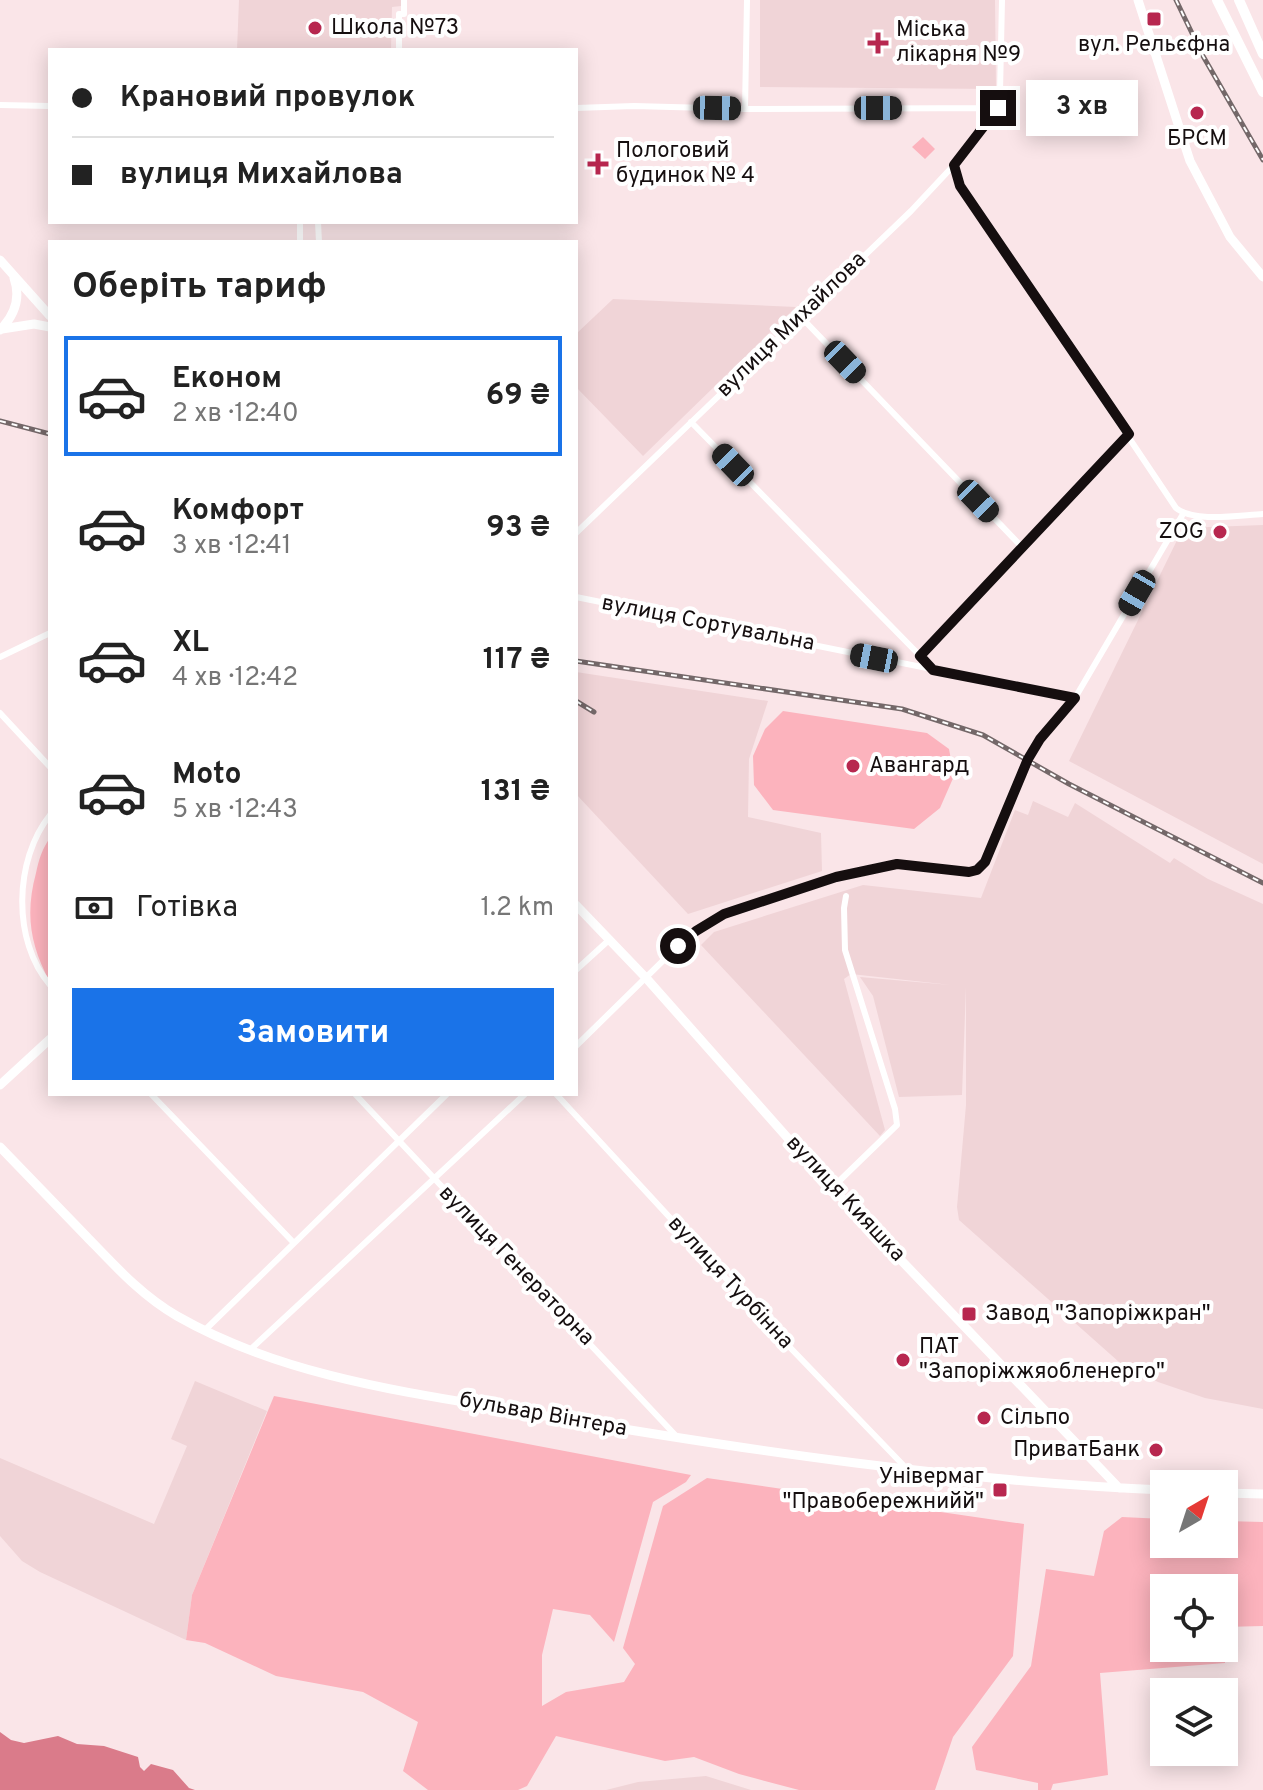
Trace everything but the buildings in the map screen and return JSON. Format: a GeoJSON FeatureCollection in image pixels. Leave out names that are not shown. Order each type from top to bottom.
{"type":"FeatureCollection","features":[{"type":"Feature","properties":{"kind":"main road"},"geometry":{"type":"LineString","coordinates":[[1217,0],[1263,92]]}},
{"type":"Feature","properties":{"kind":"main road"},"geometry":{"type":"LineString","coordinates":[[1239,0],[1263,54]]}},
{"type":"Feature","properties":{"kind":"street"},"geometry":{"type":"LineString","coordinates":[[399,48],[399,14],[404,14],[404,0]]}},
{"type":"Feature","properties":{"kind":"street"},"geometry":{"type":"LineString","coordinates":[[745,109],[747,0]]}},
{"type":"Feature","properties":{"kind":"street"},"geometry":{"type":"LineString","coordinates":[[578,108],[998,108],[1002,0]]}},
{"type":"Feature","properties":{"kind":"street"},"geometry":{"type":"LineString","coordinates":[[1138,0],[1190,161],[1230,237],[1263,277]]}},
{"type":"Feature","properties":{"kind":"street"},"geometry":{"type":"LineString","coordinates":[[0,105],[48,106]]}},
{"type":"Feature","properties":{"kind":"street","name":"вулиця Михайлова"},"geometry":{"type":"LineString","coordinates":[[578,531],[911,211],[954,165],[998,108]]}},
{"type":"Feature","properties":{"kind":"street"},"geometry":{"type":"LineString","coordinates":[[954,165],[960,186],[969,200],[1176,508],[1183,514],[1196,517],[1263,514]]}},
{"type":"Feature","properties":{"kind":"street"},"geometry":{"type":"LineString","coordinates":[[0,260],[48,314]]}},
{"type":"Feature","properties":{"kind":"street"},"geometry":{"type":"LineString","coordinates":[[1,329],[15,309],[18,298],[13,274]]}},
{"type":"Feature","properties":{"kind":"street"},"geometry":{"type":"LineString","coordinates":[[800,316],[1022,547]]}},
{"type":"Feature","properties":{"kind":"street"},"geometry":{"type":"LineString","coordinates":[[1,329],[34,324],[48,327]]}},
{"type":"Feature","properties":{"kind":"street"},"geometry":{"type":"LineString","coordinates":[[691,422],[933,670]]}},
{"type":"Feature","properties":{"kind":"street"},"geometry":{"type":"LineString","coordinates":[[920,656],[1129,434]]}},
{"type":"Feature","properties":{"kind":"street"},"geometry":{"type":"LineString","coordinates":[[578,1044],[678,946],[724,914],[882,865],[969,872],[977,870],[985,862],[1028,759],[1040,739],[1075,698],[1183,514]]}},
{"type":"Feature","properties":{"kind":"street","name":"вулиця Сортувальна"},"geometry":{"type":"LineString","coordinates":[[578,597],[1075,698]]}},
{"type":"Feature","properties":{"kind":"street"},"geometry":{"type":"LineString","coordinates":[[0,657],[48,634]]}},
{"type":"Feature","properties":{"kind":"street"},"geometry":{"type":"LineString","coordinates":[[0,713],[48,765]]}},
{"type":"Feature","properties":{"kind":"street"},"geometry":{"type":"LineString","coordinates":[[48,819],[32,848],[22,894],[26,939],[48,982]]}},
{"type":"Feature","properties":{"kind":"street"},"geometry":{"type":"LineString","coordinates":[[832,1188],[897,1125],[895,1109],[845,950],[846,896]]}},
{"type":"Feature","properties":{"kind":"street","name":"вулиця Кияшка"},"geometry":{"type":"LineString","coordinates":[[578,907],[647,979],[832,1188],[1119,1488]]}},
{"type":"Feature","properties":{"kind":"street"},"geometry":{"type":"LineString","coordinates":[[578,968],[609,940]]}},
{"type":"Feature","properties":{"kind":"street"},"geometry":{"type":"LineString","coordinates":[[0,1085],[48,1041]]}},
{"type":"Feature","properties":{"kind":"street"},"geometry":{"type":"LineString","coordinates":[[153,1096],[293,1242]]}},
{"type":"Feature","properties":{"kind":"street","name":"вулиця Генераторна"},"geometry":{"type":"LineString","coordinates":[[357,1096],[678,1438]]}},
{"type":"Feature","properties":{"kind":"street"},"geometry":{"type":"LineString","coordinates":[[205,1330],[445,1096]]}},
{"type":"Feature","properties":{"kind":"street"},"geometry":{"type":"LineString","coordinates":[[251,1349],[523,1096]]}},
{"type":"Feature","properties":{"kind":"street","name":"вулиця Турбінна"},"geometry":{"type":"LineString","coordinates":[[558,1096],[907,1470]]}},
{"type":"Feature","properties":{"kind":"street","name":"бульвар Вінтера"},"geometry":{"type":"LineString","coordinates":[[0,1147],[113,1265],[151,1300],[205,1330],[345,1381],[795,1456],[1046,1484],[1150,1489]]}},
{"type":"Feature","properties":{"kind":"street"},"geometry":{"type":"LineString","coordinates":[[1238,1493],[1263,1494]]}},
{"type":"Feature","properties":{"kind":"shaded area","name":"Школа №73"},"geometry":{"type":"Polygon","coordinates":[[[239,0],[401,0],[401,6],[392,7],[391,48],[237,48],[239,0]]]}},
{"type":"Feature","properties":{"kind":"shaded area","name":"Міська лікарня №9"},"geometry":{"type":"Polygon","coordinates":[[[760,0],[995,0],[996,89],[760,87],[760,0]]]}},
{"type":"Feature","properties":{"kind":"shaded area"},"geometry":{"type":"Polygon","coordinates":[[[923,137],[935,149],[925,159],[912,147],[923,137]]]}},
{"type":"Feature","properties":{"kind":"shaded area"},"geometry":{"type":"Polygon","coordinates":[[[613,299],[796,307],[643,456],[578,389],[578,332],[613,299]]]}},
{"type":"Feature","properties":{"kind":"shaded area"},"geometry":{"type":"Polygon","coordinates":[[[1263,525],[1263,864],[1069,761],[1183,528],[1263,525]]]}},
{"type":"Feature","properties":{"kind":"shaded area"},"geometry":{"type":"Polygon","coordinates":[[[578,672],[768,701],[749,759],[748,817],[821,833],[822,871],[688,914],[578,796],[578,672]]]}},
{"type":"Feature","properties":{"kind":"shaded area","name":"Авангард"},"geometry":{"type":"Polygon","coordinates":[[[783,711],[927,733],[949,749],[954,776],[940,808],[914,829],[773,810],[754,785],[753,756],[765,729],[783,711]]]}},
{"type":"Feature","properties":{"kind":"shaded area"},"geometry":{"type":"Polygon","coordinates":[[[1033,801],[1068,817],[1075,803],[1170,863],[1174,858],[1208,879],[1263,904],[1263,1409],[1205,1398],[1158,1382],[1119,1362],[959,1220],[957,1207],[966,1105],[966,987],[962,1095],[899,1097],[873,996],[860,977],[951,985],[851,974],[844,979],[885,1130],[880,1136],[701,945],[714,932],[863,885],[981,898],[1015,810],[1028,815],[1033,801]]]}},
{"type":"Feature","properties":{"kind":"shaded area"},"geometry":{"type":"Polygon","coordinates":[[[48,841],[48,978],[34,942],[30,916],[33,888],[48,841]]]}},
{"type":"Feature","properties":{"kind":"shaded area"},"geometry":{"type":"Polygon","coordinates":[[[195,1381],[267,1411],[192,1595],[186,1640],[22,1561],[0,1536],[0,1458],[154,1524],[187,1446],[171,1439],[195,1381]]]}},
{"type":"Feature","properties":{"kind":"shaded area"},"geometry":{"type":"Polygon","coordinates":[[[274,1396],[691,1475],[686,1482],[653,1502],[614,1642],[590,1615],[553,1609],[542,1655],[542,1706],[566,1692],[624,1682],[635,1664],[623,1648],[663,1506],[707,1478],[1024,1524],[1013,1656],[953,1737],[935,1790],[799,1790],[739,1774],[694,1757],[665,1761],[556,1736],[527,1786],[518,1790],[428,1790],[403,1771],[418,1722],[363,1692],[276,1676],[205,1643],[186,1640],[192,1595],[274,1396]]]}},
{"type":"Feature","properties":{"kind":"shaded area"},"geometry":{"type":"Polygon","coordinates":[[[1122,1517],[1150,1518],[1150,1558],[1238,1558],[1238,1521],[1263,1522],[1263,1626],[1238,1627],[1238,1574],[1150,1574],[1150,1662],[1225,1663],[1100,1673],[1108,1775],[1053,1784],[1051,1790],[1038,1790],[1038,1783],[976,1770],[972,1747],[1031,1666],[1046,1569],[1094,1576],[1104,1531],[1122,1517]]]}},
{"type":"Feature","properties":{"kind":"shaded area"},"geometry":{"type":"Polygon","coordinates":[[[0,1732],[11,1740],[24,1743],[58,1736],[77,1744],[104,1746],[138,1757],[144,1771],[151,1764],[173,1770],[189,1788],[195,1790],[0,1790],[0,1732]]]}},
{"type":"Feature","properties":{"kind":"shaded area"},"geometry":{"type":"Polygon","coordinates":[[[706,1776],[751,1790],[606,1790],[638,1782],[706,1776]]]}},
{"type":"Feature","properties":{"kind":"railway"},"geometry":{"type":"LineString","coordinates":[[1176,0],[1203,56],[1263,160]]}},
{"type":"Feature","properties":{"kind":"railway"},"geometry":{"type":"LineString","coordinates":[[0,421],[48,433]]}},
{"type":"Feature","properties":{"kind":"railway"},"geometry":{"type":"LineString","coordinates":[[578,661],[902,709],[983,735],[1069,784],[1263,883]]}},
{"type":"Feature","properties":{"kind":"railway"},"geometry":{"type":"LineString","coordinates":[[578,702],[594,712]]}},
{"type":"Feature","properties":{"kind":"place","name":"вул. Рельєфна"},"geometry":{"type":"Point","coordinates":[1154,19]}},
{"type":"Feature","properties":{"kind":"place","name":"Школа №73"},"geometry":{"type":"Point","coordinates":[315,28]}},
{"type":"Feature","properties":{"kind":"place","name":"Міська лікарня №9"},"geometry":{"type":"Point","coordinates":[878,43]}},
{"type":"Feature","properties":{"kind":"place","name":"БРСМ"},"geometry":{"type":"Point","coordinates":[1197,113]}},
{"type":"Feature","properties":{"kind":"place","name":"Пологовий будинок № 4"},"geometry":{"type":"Point","coordinates":[598,164]}},
{"type":"Feature","properties":{"kind":"place","name":"ZOG"},"geometry":{"type":"Point","coordinates":[1220,532]}},
{"type":"Feature","properties":{"kind":"place","name":"Авангард"},"geometry":{"type":"Point","coordinates":[853,766]}},
{"type":"Feature","properties":{"kind":"place","name":"Завод \"Запоріжкран\""},"geometry":{"type":"Point","coordinates":[969,1314]}},
{"type":"Feature","properties":{"kind":"place","name":"ПАТ \"Запоріжжяобленерго\""},"geometry":{"type":"Point","coordinates":[903,1360]}},
{"type":"Feature","properties":{"kind":"place","name":"Сільпо"},"geometry":{"type":"Point","coordinates":[984,1418]}},
{"type":"Feature","properties":{"kind":"place","name":"ПриватБанк"},"geometry":{"type":"Point","coordinates":[1156,1450]}},
{"type":"Feature","properties":{"kind":"place","name":"Універмаг \"Правобережнийй\""},"geometry":{"type":"Point","coordinates":[1000,1490]}},
{"type":"Feature","properties":{"kind":"route"},"geometry":{"type":"LineString","coordinates":[[678,946],[724,914],[882,865],[969,872],[977,870],[985,862],[1028,759],[1040,739],[1075,698],[933,670],[920,656],[1129,434],[960,186],[954,165],[998,108]]}}]}
